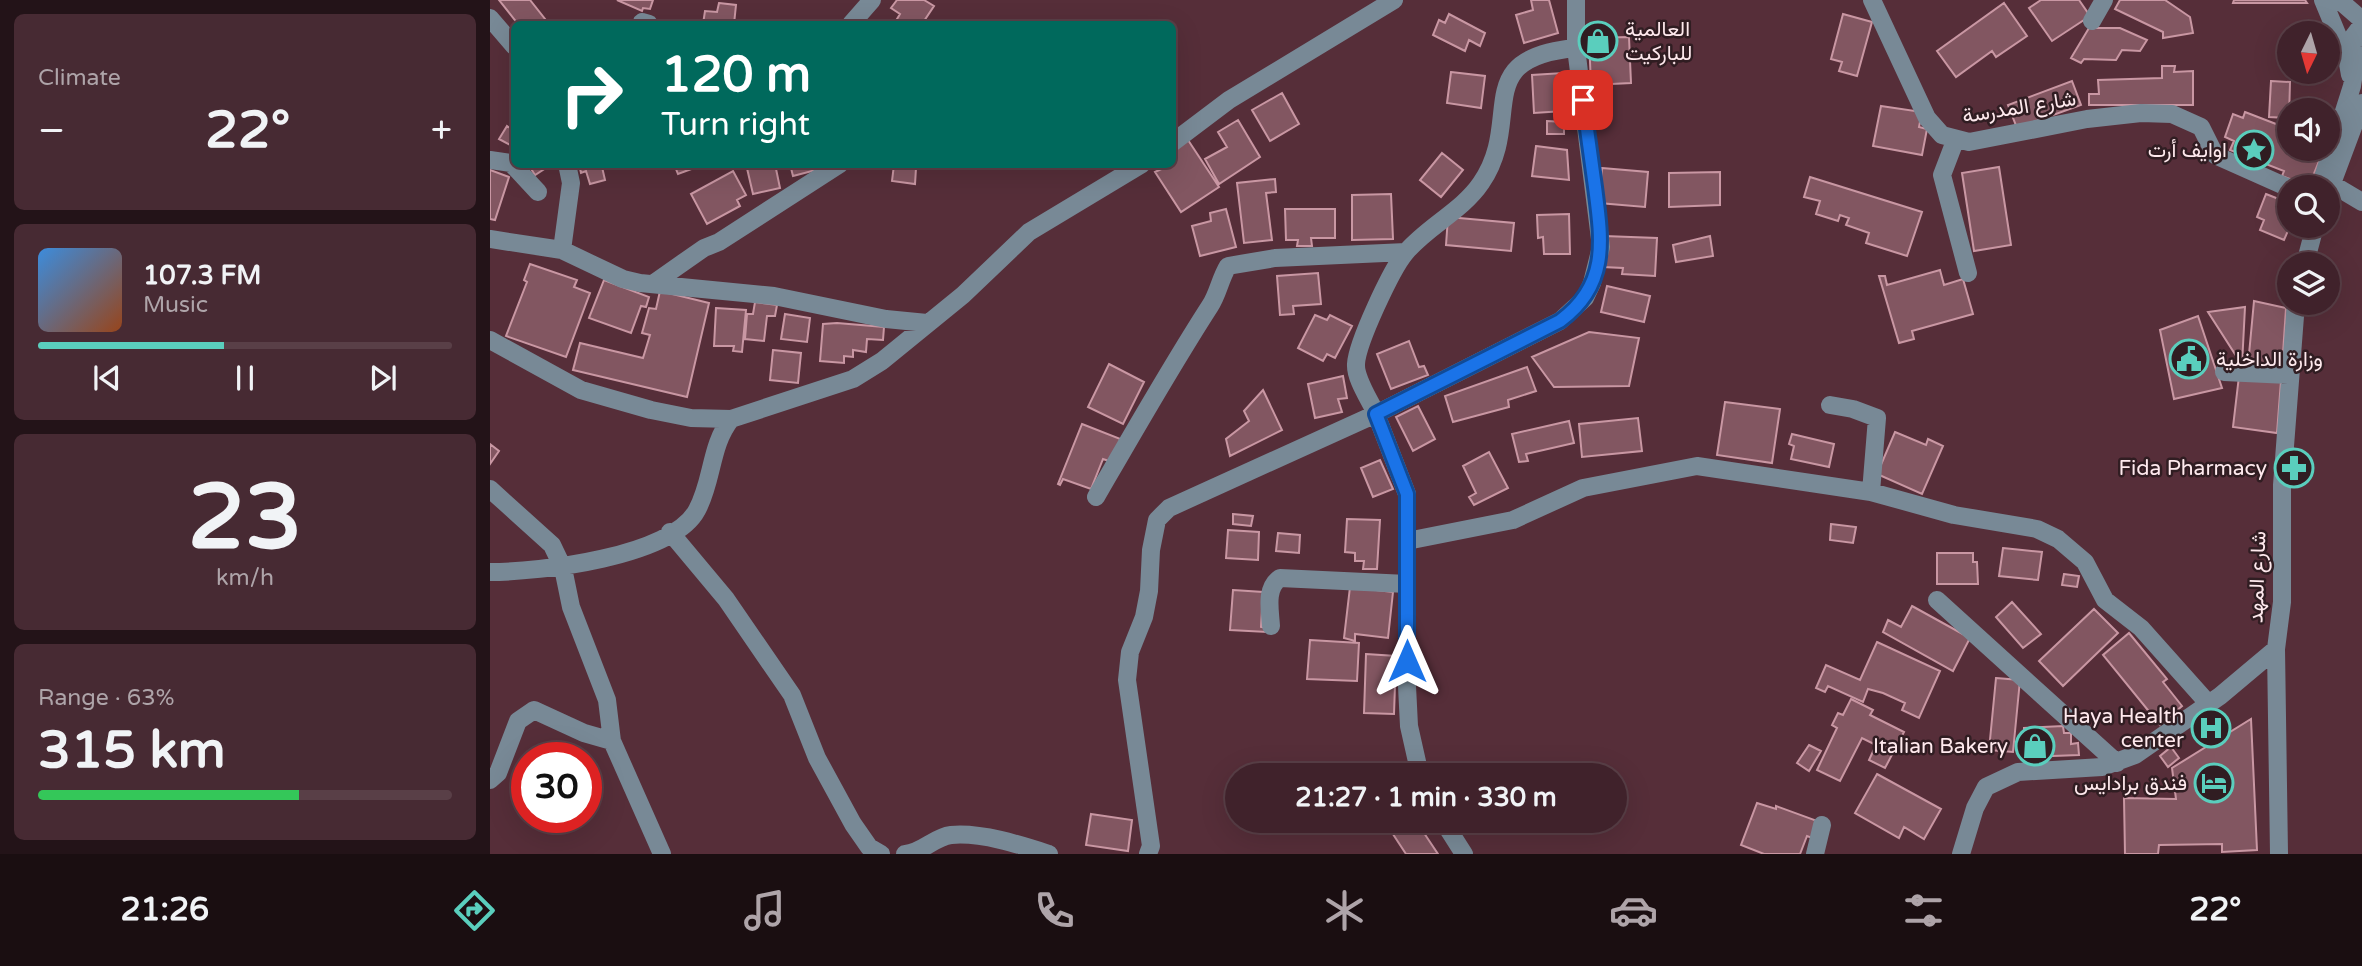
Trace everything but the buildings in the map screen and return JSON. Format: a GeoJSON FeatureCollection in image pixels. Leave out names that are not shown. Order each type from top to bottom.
{"type":"FeatureCollection","features":[{"type":"Feature","properties":{"kind":"street"},"geometry":{"type":"LineString","coordinates":[[853,21],[872,0]]}},
{"type":"Feature","properties":{"kind":"street"},"geometry":{"type":"LineString","coordinates":[[1176,140],[1229,100],[1394,0]]}},
{"type":"Feature","properties":{"kind":"street"},"geometry":{"type":"LineString","coordinates":[[1148,854],[1151,846],[1127,681],[1130,652],[1144,617],[1149,591],[1151,550],[1157,520],[1169,508],[1376,414],[1560,321],[1585,298],[1599,263],[1601,232],[1576,48],[1576,0]]}},
{"type":"Feature","properties":{"kind":"street","name":"شارع المدرسة"},"geometry":{"type":"LineString","coordinates":[[1872,0],[1927,118],[1942,135],[1955,141],[1969,142],[2087,119],[2141,113],[2172,114],[2201,127],[2216,155],[2277,183]]}},
{"type":"Feature","properties":{"kind":"street"},"geometry":{"type":"LineString","coordinates":[[2092,21],[2104,0]]}},
{"type":"Feature","properties":{"kind":"street"},"geometry":{"type":"LineString","coordinates":[[2323,0],[2332,21]]}},
{"type":"Feature","properties":{"kind":"street"},"geometry":{"type":"LineString","coordinates":[[2329,175],[2352,86],[2357,53],[2355,31],[2362,22],[2339,0]]}},
{"type":"Feature","properties":{"kind":"street"},"geometry":{"type":"LineString","coordinates":[[490,18],[511,42]]}},
{"type":"Feature","properties":{"kind":"street"},"geometry":{"type":"LineString","coordinates":[[2340,34],[2357,53]]}},
{"type":"Feature","properties":{"kind":"street"},"geometry":{"type":"LineString","coordinates":[[2340,40],[2347,58],[2352,86]]}},
{"type":"Feature","properties":{"kind":"street"},"geometry":{"type":"LineString","coordinates":[[1417,763],[1409,726],[1407,494],[1404,481],[1357,373],[1356,361],[1370,323],[1406,252],[1468,198],[1489,170],[1496,154],[1511,72],[1531,56],[1576,48]]}},
{"type":"Feature","properties":{"kind":"street"},"geometry":{"type":"LineString","coordinates":[[2331,175],[2362,103]]}},
{"type":"Feature","properties":{"kind":"street"},"geometry":{"type":"LineString","coordinates":[[1955,141],[1942,175],[1968,273]]}},
{"type":"Feature","properties":{"kind":"street"},"geometry":{"type":"LineString","coordinates":[[490,160],[511,163]]}},
{"type":"Feature","properties":{"kind":"street"},"geometry":{"type":"LineString","coordinates":[[516,168],[538,192]]}},
{"type":"Feature","properties":{"kind":"street"},"geometry":{"type":"LineString","coordinates":[[562,250],[571,183],[568,168]]}},
{"type":"Feature","properties":{"kind":"street"},"geometry":{"type":"LineString","coordinates":[[654,283],[704,247],[719,242],[834,168]]}},
{"type":"Feature","properties":{"kind":"street"},"geometry":{"type":"LineString","coordinates":[[490,340],[581,390],[651,410],[691,418],[731,419],[853,379],[882,361],[963,295],[1029,232],[1135,168]]}},
{"type":"Feature","properties":{"kind":"street"},"geometry":{"type":"LineString","coordinates":[[2340,192],[2362,202]]}},
{"type":"Feature","properties":{"kind":"street"},"geometry":{"type":"LineString","coordinates":[[490,239],[562,250],[623,279],[677,289],[774,296],[886,319],[927,323]]}},
{"type":"Feature","properties":{"kind":"street"},"geometry":{"type":"LineString","coordinates":[[1096,497],[1193,329],[1213,303],[1219,280],[1228,267],[1275,258],[1406,252]]}},
{"type":"Feature","properties":{"kind":"street","name":"شارع المهد"},"geometry":{"type":"LineString","coordinates":[[2279,854],[2276,649],[2282,602],[2282,485],[2295,315]]}},
{"type":"Feature","properties":{"kind":"street"},"geometry":{"type":"LineString","coordinates":[[2224,372],[2250,371],[2289,376]]}},
{"type":"Feature","properties":{"kind":"street"},"geometry":{"type":"LineString","coordinates":[[1830,405],[1853,409],[1877,418],[1871,492]]}},
{"type":"Feature","properties":{"kind":"street"},"geometry":{"type":"LineString","coordinates":[[691,418],[706,431],[715,456]]}},
{"type":"Feature","properties":{"kind":"street"},"geometry":{"type":"LineString","coordinates":[[490,572],[563,568],[629,552],[670,532],[695,514],[709,483],[720,433],[731,419]]}},
{"type":"Feature","properties":{"kind":"street"},"geometry":{"type":"LineString","coordinates":[[1407,541],[1513,520],[1583,488],[1697,466],[1871,492],[1964,517],[2037,529],[2058,539],[2085,562],[2105,600],[2141,628],[2207,702]]}},
{"type":"Feature","properties":{"kind":"street"},"geometry":{"type":"LineString","coordinates":[[490,489],[552,545],[563,568],[571,607],[607,700],[612,741],[662,854]]}},
{"type":"Feature","properties":{"kind":"street"},"geometry":{"type":"LineString","coordinates":[[670,532],[726,599],[792,695],[817,758],[853,824],[869,848],[881,854]]}},
{"type":"Feature","properties":{"kind":"street"},"geometry":{"type":"LineString","coordinates":[[1270,626],[1270,591],[1280,578],[1407,584]]}},
{"type":"Feature","properties":{"kind":"street"},"geometry":{"type":"LineString","coordinates":[[1937,600],[2117,763]]}},
{"type":"Feature","properties":{"kind":"street"},"geometry":{"type":"LineString","coordinates":[[1961,854],[1975,807],[1986,787],[2018,772],[2089,769],[2117,763],[2172,732],[2276,649]]}},
{"type":"Feature","properties":{"kind":"street"},"geometry":{"type":"LineString","coordinates":[[490,780],[498,773],[518,721],[534,710],[584,733],[612,741]]}},
{"type":"Feature","properties":{"kind":"street"},"geometry":{"type":"LineString","coordinates":[[1815,854],[1822,825]]}},
{"type":"Feature","properties":{"kind":"street"},"geometry":{"type":"LineString","coordinates":[[1451,833],[1464,854]]}},
{"type":"Feature","properties":{"kind":"street"},"geometry":{"type":"LineString","coordinates":[[905,854],[914,854],[949,835],[975,837],[1049,854]]}},
{"type":"Feature","properties":{"kind":"place","name":"العالمية للباركيت"},"geometry":{"type":"Point","coordinates":[1598,41]}},
{"type":"Feature","properties":{"kind":"place","name":"اوايف أرت"},"geometry":{"type":"Point","coordinates":[2254,150]}},
{"type":"Feature","properties":{"kind":"place","name":"وزارة الداخلية"},"geometry":{"type":"Point","coordinates":[2189,359]}},
{"type":"Feature","properties":{"kind":"place","name":"Fida Pharmacy"},"geometry":{"type":"Point","coordinates":[2294,468]}},
{"type":"Feature","properties":{"kind":"place","name":"Haya Health center"},"geometry":{"type":"Point","coordinates":[2211,728]}},
{"type":"Feature","properties":{"kind":"place","name":"Italian Bakery"},"geometry":{"type":"Point","coordinates":[2035,746]}},
{"type":"Feature","properties":{"kind":"place","name":"فندق برادايس"},"geometry":{"type":"Point","coordinates":[2214,783]}},
{"type":"Feature","properties":{"kind":"route"},"geometry":{"type":"LineString","coordinates":[[1407,661],[1407,494],[1376,414],[1560,321],[1585,298],[1599,263],[1601,232],[1583,100]]}}]}
